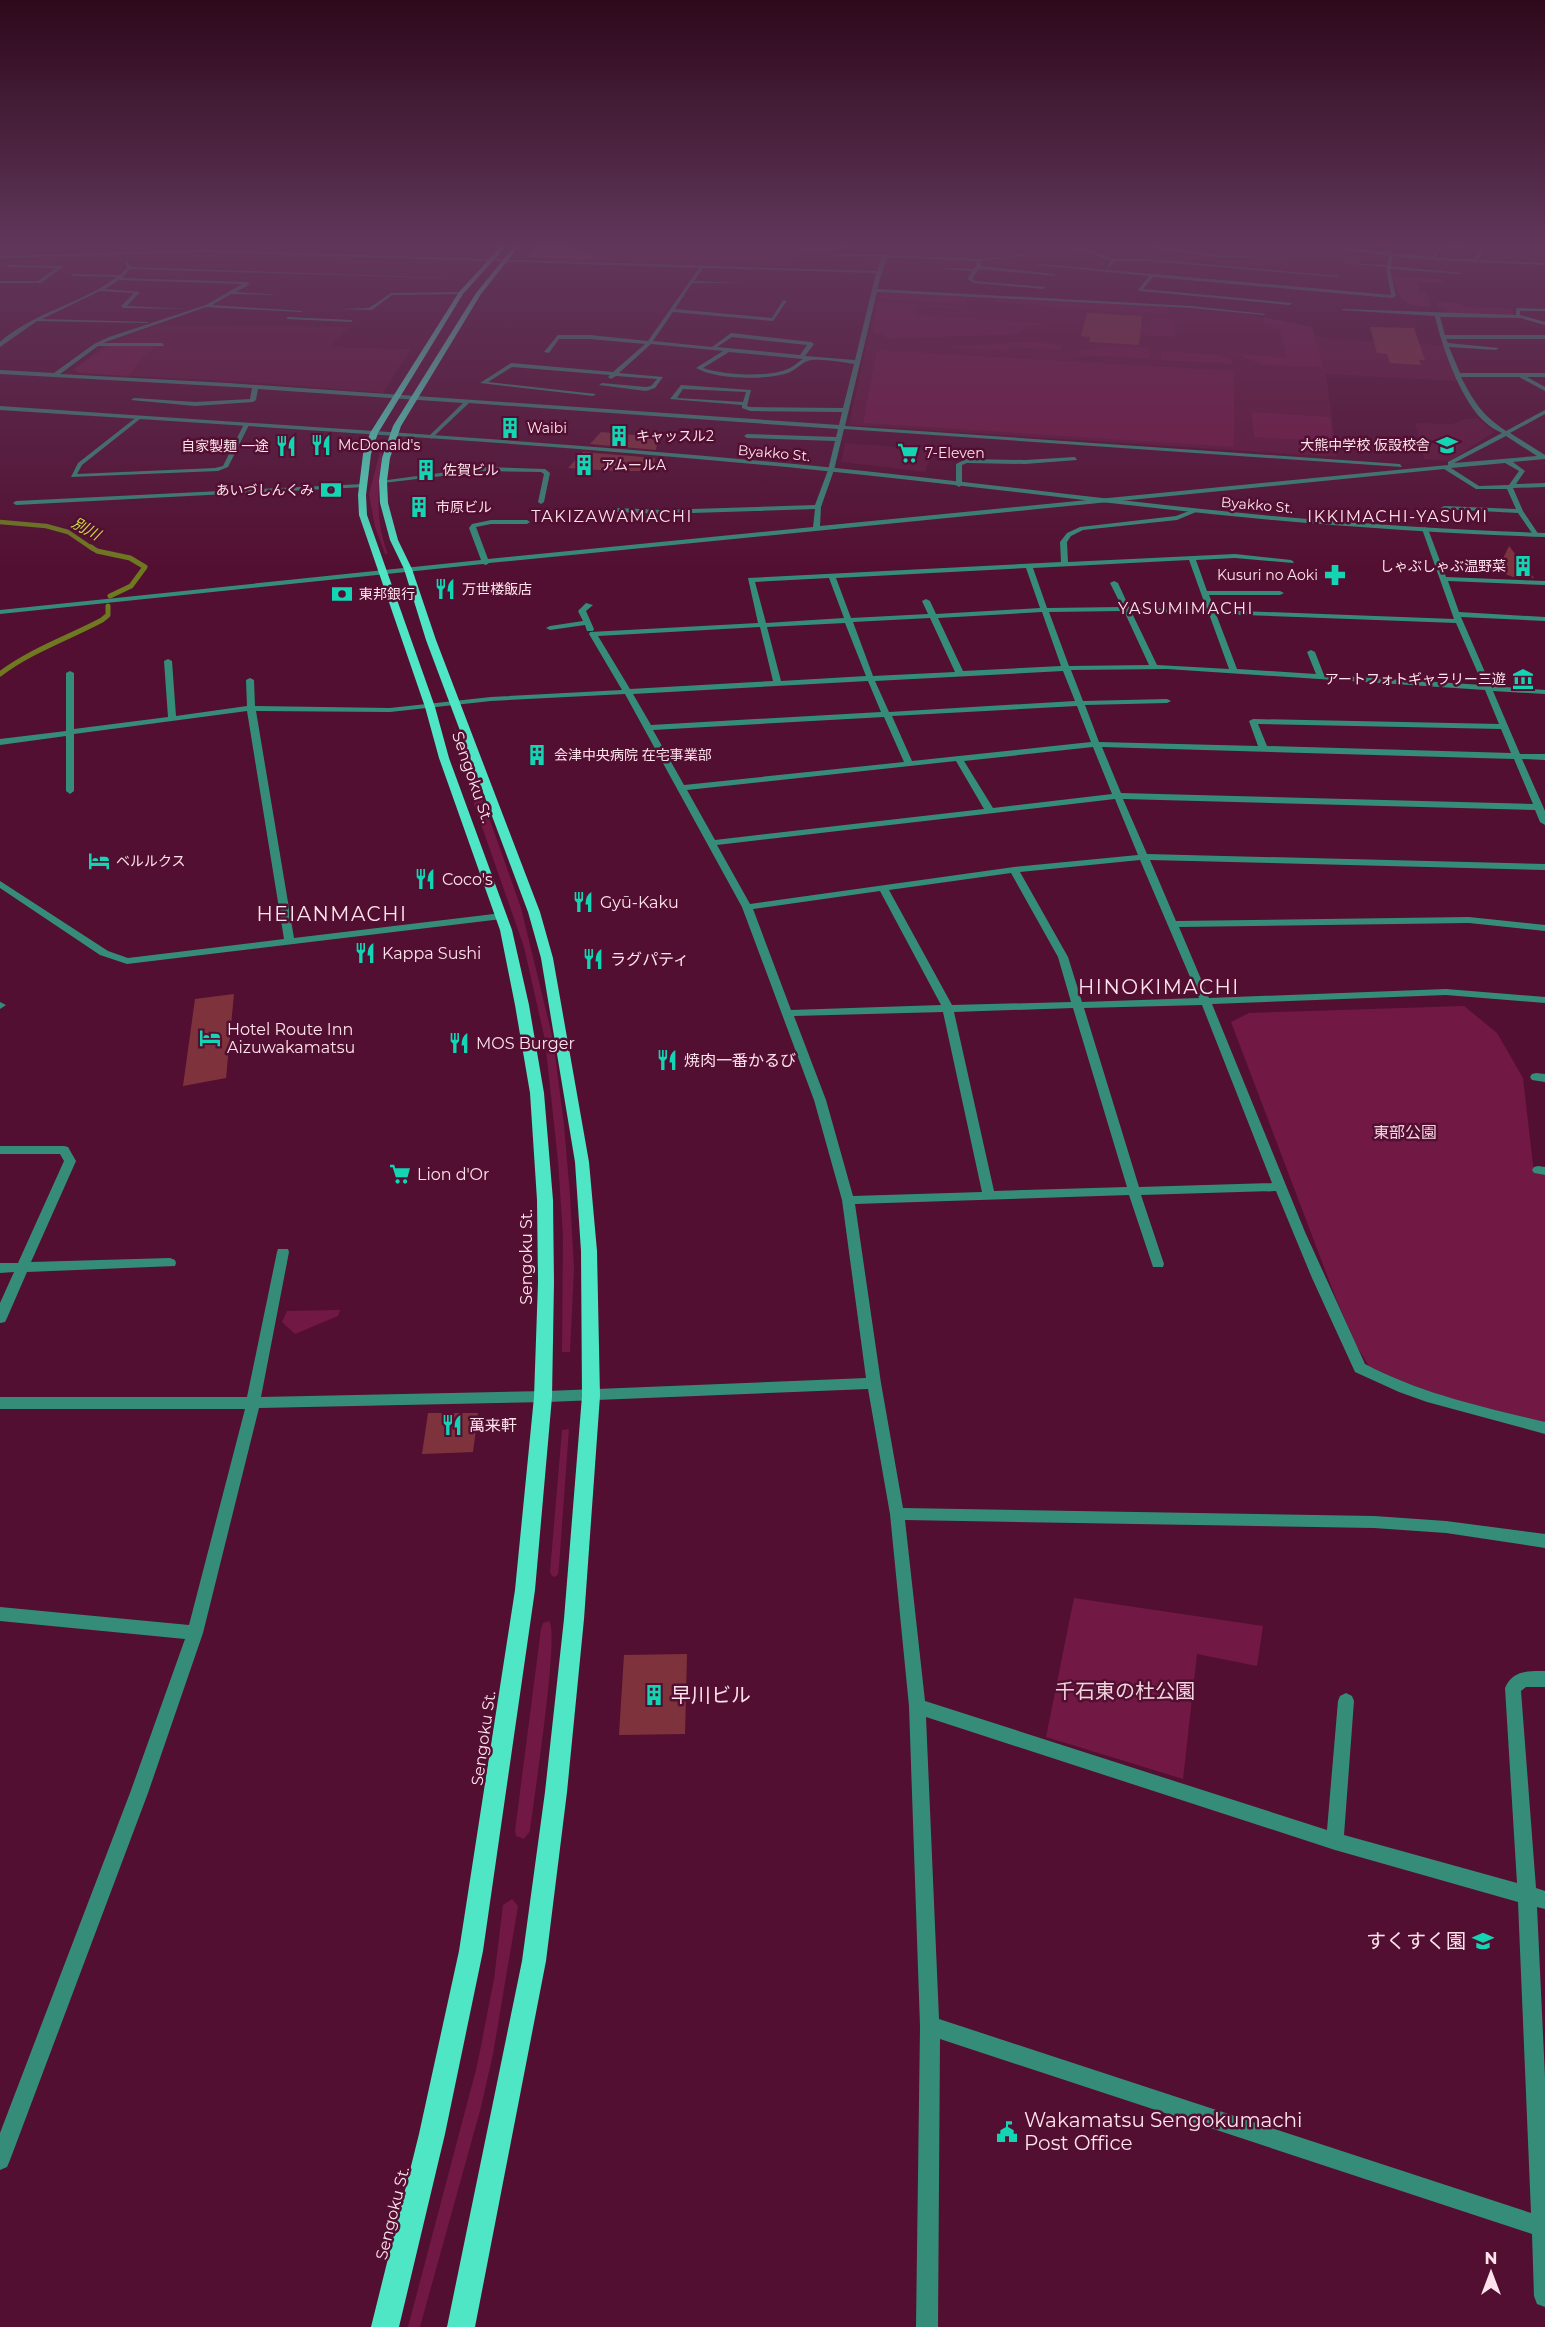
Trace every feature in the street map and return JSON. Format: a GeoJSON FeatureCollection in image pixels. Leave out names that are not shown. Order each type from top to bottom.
{"type":"FeatureCollection","features":[{"type":"Feature","properties":{"kind":"main road","name":"Sengoku St."},"geometry":{"type":"LineString","coordinates":[[385,2327],[432,2134],[471,1951],[525,1590],[543,1397],[546,1282],[545,1200],[537,1094],[522,1005],[502,916],[444,758],[430,707],[363,515],[363,486],[367,454],[374,434],[425,353]]}},
{"type":"Feature","properties":{"kind":"main road","name":"Sengoku St."},"geometry":{"type":"LineString","coordinates":[[442,353],[393,434],[383,482],[384,503],[394,540],[408,569],[431,640],[457,703],[534,912],[547,958],[582,1162],[588,1251],[591,1396],[574,1619],[556,1792],[534,1961],[461,2327]]}},
{"type":"Feature","properties":{"kind":"street"},"geometry":{"type":"LineString","coordinates":[[54,376],[86,353]]}},
{"type":"Feature","properties":{"kind":"street"},"geometry":{"type":"LineString","coordinates":[[579,410],[637,353]]}},
{"type":"Feature","properties":{"kind":"street"},"geometry":{"type":"LineString","coordinates":[[725,353],[699,368],[739,374],[770,374],[788,371],[808,358]]}},
{"type":"Feature","properties":{"kind":"street"},"geometry":{"type":"LineString","coordinates":[[747,353],[855,362]]}},
{"type":"Feature","properties":{"kind":"street"},"geometry":{"type":"LineString","coordinates":[[801,357],[804,353]]}},
{"type":"Feature","properties":{"kind":"street"},"geometry":{"type":"LineString","coordinates":[[816,530],[818,507],[831,470],[858,353]]}},
{"type":"Feature","properties":{"kind":"street"},"geometry":{"type":"LineString","coordinates":[[1450,353],[1479,413],[1505,433],[1544,457]]}},
{"type":"Feature","properties":{"kind":"street"},"geometry":{"type":"LineString","coordinates":[[593,394],[483,383],[511,365],[662,378],[653,387],[646,389],[602,385]]}},
{"type":"Feature","properties":{"kind":"street"},"geometry":{"type":"LineString","coordinates":[[0,372],[255,387],[1434,468]]}},
{"type":"Feature","properties":{"kind":"street"},"geometry":{"type":"LineString","coordinates":[[1459,375],[1545,375]]}},
{"type":"Feature","properties":{"kind":"street"},"geometry":{"type":"LineString","coordinates":[[1520,375],[1545,389]]}},
{"type":"Feature","properties":{"kind":"street"},"geometry":{"type":"LineString","coordinates":[[134,400],[195,404],[253,400],[255,387]]}},
{"type":"Feature","properties":{"kind":"street"},"geometry":{"type":"LineString","coordinates":[[745,404],[673,399],[681,387],[749,391],[745,404],[744,407],[750,409],[843,410]]}},
{"type":"Feature","properties":{"kind":"street"},"geometry":{"type":"LineString","coordinates":[[431,437],[466,403]]}},
{"type":"Feature","properties":{"kind":"street","name":"Byakko St."},"geometry":{"type":"LineString","coordinates":[[0,408],[431,437],[831,470],[1194,511],[1425,529],[1545,535]]}},
{"type":"Feature","properties":{"kind":"street"},"geometry":{"type":"LineString","coordinates":[[1454,467],[1450,463],[1545,412]]}},
{"type":"Feature","properties":{"kind":"street"},"geometry":{"type":"LineString","coordinates":[[138,418],[80,464],[73,476],[216,470],[225,467],[246,425]]}},
{"type":"Feature","properties":{"kind":"street"},"geometry":{"type":"LineString","coordinates":[[1536,421],[1545,426]]}},
{"type":"Feature","properties":{"kind":"street"},"geometry":{"type":"LineString","coordinates":[[747,436],[837,440]]}},
{"type":"Feature","properties":{"kind":"street"},"geometry":{"type":"LineString","coordinates":[[0,612],[408,569],[1544,457]]}},
{"type":"Feature","properties":{"kind":"street"},"geometry":{"type":"LineString","coordinates":[[959,485],[959,464],[966,461],[1035,462],[1075,459]]}},
{"type":"Feature","properties":{"kind":"street"},"geometry":{"type":"LineString","coordinates":[[1507,461],[1522,471],[1510,488],[1520,511],[1536,535]]}},
{"type":"Feature","properties":{"kind":"street"},"geometry":{"type":"LineString","coordinates":[[1445,467],[1478,488],[1545,485]]}},
{"type":"Feature","properties":{"kind":"street"},"geometry":{"type":"LineString","coordinates":[[383,482],[485,469],[543,470],[547,473],[541,502]]}},
{"type":"Feature","properties":{"kind":"street"},"geometry":{"type":"LineString","coordinates":[[16,503],[363,486]]}},
{"type":"Feature","properties":{"kind":"street"},"geometry":{"type":"LineString","coordinates":[[618,510],[660,512],[818,507]]}},
{"type":"Feature","properties":{"kind":"street"},"geometry":{"type":"LineString","coordinates":[[1444,508],[1520,511]]}},
{"type":"Feature","properties":{"kind":"street"},"geometry":{"type":"LineString","coordinates":[[1065,565],[1061,546],[1071,532],[1082,528],[1177,518],[1194,511]]}},
{"type":"Feature","properties":{"kind":"street"},"geometry":{"type":"LineString","coordinates":[[486,563],[472,528],[474,525],[491,522],[526,522]]}},
{"type":"Feature","properties":{"kind":"street"},"geometry":{"type":"LineString","coordinates":[[1425,529],[1442,579],[1486,688],[1545,822]]}},
{"type":"Feature","properties":{"kind":"street"},"geometry":{"type":"LineString","coordinates":[[778,684],[751,580],[1235,556],[1291,562]]}},
{"type":"Feature","properties":{"kind":"street"},"geometry":{"type":"LineString","coordinates":[[1192,559],[1210,613],[1234,672]]}},
{"type":"Feature","properties":{"kind":"street"},"geometry":{"type":"LineString","coordinates":[[1029,567],[1118,796],[1281,1187],[1360,1368],[1377,1378],[1437,1399],[1545,1428]]}},
{"type":"Feature","properties":{"kind":"street"},"geometry":{"type":"LineString","coordinates":[[831,575],[871,680],[909,764]]}},
{"type":"Feature","properties":{"kind":"street"},"geometry":{"type":"LineString","coordinates":[[1442,579],[1545,583]]}},
{"type":"Feature","properties":{"kind":"street"},"geometry":{"type":"LineString","coordinates":[[1114,583],[1154,667]]}},
{"type":"Feature","properties":{"kind":"street"},"geometry":{"type":"LineString","coordinates":[[1204,593],[1281,592]]}},
{"type":"Feature","properties":{"kind":"street"},"geometry":{"type":"LineString","coordinates":[[926,601],[960,674]]}},
{"type":"Feature","properties":{"kind":"street"},"geometry":{"type":"LineString","coordinates":[[589,605],[582,611],[586,623],[628,692],[747,906],[820,1100],[848,1200],[874,1383],[897,1514],[917,1706],[930,2026],[927,2327]]}},
{"type":"Feature","properties":{"kind":"street"},"geometry":{"type":"LineString","coordinates":[[593,634],[1044,610],[1127,609],[1210,613],[1545,619]]}},
{"type":"Feature","properties":{"kind":"street"},"geometry":{"type":"LineString","coordinates":[[550,628],[586,623]]}},
{"type":"Feature","properties":{"kind":"street"},"geometry":{"type":"LineString","coordinates":[[1311,652],[1321,678]]}},
{"type":"Feature","properties":{"kind":"street"},"geometry":{"type":"LineString","coordinates":[[168,661],[172,717]]}},
{"type":"Feature","properties":{"kind":"street"},"geometry":{"type":"LineString","coordinates":[[0,742],[251,708],[390,710],[457,703],[628,692],[1067,668],[1154,667],[1545,692]]}},
{"type":"Feature","properties":{"kind":"street"},"geometry":{"type":"LineString","coordinates":[[70,673],[68,732],[70,791]]}},
{"type":"Feature","properties":{"kind":"street"},"geometry":{"type":"LineString","coordinates":[[250,680],[251,708],[289,940]]}},
{"type":"Feature","properties":{"kind":"street"},"geometry":{"type":"LineString","coordinates":[[648,728],[1081,703],[1167,701]]}},
{"type":"Feature","properties":{"kind":"street"},"geometry":{"type":"LineString","coordinates":[[1263,748],[1253,721],[1504,727]]}},
{"type":"Feature","properties":{"kind":"street"},"geometry":{"type":"LineString","coordinates":[[681,789],[1097,744],[1545,757]]}},
{"type":"Feature","properties":{"kind":"street"},"geometry":{"type":"LineString","coordinates":[[959,759],[990,811]]}},
{"type":"Feature","properties":{"kind":"street"},"geometry":{"type":"LineString","coordinates":[[712,843],[1118,796],[1538,807]]}},
{"type":"Feature","properties":{"kind":"street"},"geometry":{"type":"LineString","coordinates":[[747,906],[1014,870],[1144,857],[1545,867]]}},
{"type":"Feature","properties":{"kind":"street"},"geometry":{"type":"LineString","coordinates":[[1014,870],[1062,957],[1158,1264]]}},
{"type":"Feature","properties":{"kind":"street"},"geometry":{"type":"LineString","coordinates":[[0,884],[104,953],[127,961],[502,916]]}},
{"type":"Feature","properties":{"kind":"street"},"geometry":{"type":"LineString","coordinates":[[883,888],[948,1008],[989,1196]]}},
{"type":"Feature","properties":{"kind":"street"},"geometry":{"type":"LineString","coordinates":[[1172,924],[1469,920],[1545,928]]}},
{"type":"Feature","properties":{"kind":"street"},"geometry":{"type":"LineString","coordinates":[[787,1013],[1446,992],[1545,1000]]}},
{"type":"Feature","properties":{"kind":"street"},"geometry":{"type":"LineString","coordinates":[[0,1150],[64,1150],[70,1161],[0,1318]]}},
{"type":"Feature","properties":{"kind":"street"},"geometry":{"type":"LineString","coordinates":[[848,1200],[1281,1187]]}},
{"type":"Feature","properties":{"kind":"street"},"geometry":{"type":"LineString","coordinates":[[0,2160],[139,1793],[195,1633],[253,1404],[283,1252]]}},
{"type":"Feature","properties":{"kind":"street"},"geometry":{"type":"LineString","coordinates":[[0,1268],[170,1263]]}},
{"type":"Feature","properties":{"kind":"street"},"geometry":{"type":"LineString","coordinates":[[0,1403],[253,1404],[591,1396],[874,1383]]}},
{"type":"Feature","properties":{"kind":"street"},"geometry":{"type":"LineString","coordinates":[[897,1514],[1374,1522],[1446,1527],[1545,1541]]}},
{"type":"Feature","properties":{"kind":"street"},"geometry":{"type":"LineString","coordinates":[[0,1614],[195,1633]]}},
{"type":"Feature","properties":{"kind":"street"},"geometry":{"type":"LineString","coordinates":[[1545,1679],[1523,1679],[1513,1688],[1536,1897],[1545,2296]]}},
{"type":"Feature","properties":{"kind":"street"},"geometry":{"type":"LineString","coordinates":[[1335,1841],[1346,1701]]}},
{"type":"Feature","properties":{"kind":"street"},"geometry":{"type":"LineString","coordinates":[[917,1706],[1335,1841],[1536,1897]]}},
{"type":"Feature","properties":{"kind":"street"},"geometry":{"type":"LineString","coordinates":[[930,2026],[1543,2227]]}},
{"type":"Feature","properties":{"kind":"shaded area"},"geometry":{"type":"Polygon","coordinates":[[[96,353],[409,353],[383,393],[250,382],[78,373],[72,370],[96,353]]]}},
{"type":"Feature","properties":{"kind":"shaded area"},"geometry":{"type":"Polygon","coordinates":[[[865,353],[1447,353],[1458,381],[1326,374],[1337,457],[849,425],[865,353]]]}},
{"type":"Feature","properties":{"kind":"shaded area","name":"大熊中学校 仮設校舎"},"geometry":{"type":"Polygon","coordinates":[[[1477,418],[1494,432],[1450,461],[1424,459],[1415,423],[1453,424],[1465,419],[1477,418]]]}},
{"type":"Feature","properties":{"kind":"shaded area"},"geometry":{"type":"Polygon","coordinates":[[[845,443],[933,451],[925,472],[841,462],[845,443]]]}},
{"type":"Feature","properties":{"kind":"green space"},"geometry":{"type":"Polygon","coordinates":[[[99,353],[148,353],[128,376],[80,373],[75,369],[99,353]]]}},
{"type":"Feature","properties":{"kind":"green space"},"geometry":{"type":"Polygon","coordinates":[[[877,353],[921,353],[1234,371],[1234,447],[863,423],[877,353]]]}},
{"type":"Feature","properties":{"kind":"green space"},"geometry":{"type":"Polygon","coordinates":[[[1079,353],[1149,353],[1150,359],[1079,355],[1079,353]]]}},
{"type":"Feature","properties":{"kind":"green space"},"geometry":{"type":"Polygon","coordinates":[[[1161,353],[1184,353],[1218,355],[1231,359],[1233,364],[1161,360],[1161,353]]]}},
{"type":"Feature","properties":{"kind":"green space"},"geometry":{"type":"Polygon","coordinates":[[[1285,353],[1319,353],[1323,367],[1264,365],[1236,354],[1286,357],[1285,353]]]}},
{"type":"Feature","properties":{"kind":"green space"},"geometry":{"type":"Polygon","coordinates":[[[1252,412],[1330,417],[1333,442],[1254,437],[1252,412]]]}},
{"type":"Feature","properties":{"kind":"green space"},"geometry":{"type":"Polygon","coordinates":[[[381,448],[383,448],[379,515],[388,554],[385,554],[375,527],[369,494],[381,448]]]}},
{"type":"Feature","properties":{"kind":"green space"},"geometry":{"type":"Polygon","coordinates":[[[452,721],[468,758],[521,908],[553,1039],[570,1195],[574,1269],[570,1352],[562,1352],[563,1236],[558,1161],[545,1040],[524,947],[474,804],[465,758],[452,721]]]}},
{"type":"Feature","properties":{"kind":"green space","name":"東部公園"},"geometry":{"type":"Polygon","coordinates":[[[1464,1006],[1497,1033],[1523,1078],[1534,1173],[1545,1175],[1545,1427],[1443,1399],[1373,1373],[1356,1345],[1335,1296],[1231,1022],[1249,1013],[1464,1006]]]}},
{"type":"Feature","properties":{"kind":"green space"},"geometry":{"type":"Polygon","coordinates":[[[340,1310],[338,1316],[295,1334],[282,1322],[287,1311],[340,1310]]]}},
{"type":"Feature","properties":{"kind":"green space"},"geometry":{"type":"Polygon","coordinates":[[[569,1429],[559,1566],[555,1577],[550,1572],[562,1430],[569,1429]]]}},
{"type":"Feature","properties":{"kind":"green space","name":"千石東の杜公園"},"geometry":{"type":"Polygon","coordinates":[[[1074,1598],[1263,1626],[1257,1666],[1197,1654],[1183,1779],[1046,1737],[1074,1598]]]}},
{"type":"Feature","properties":{"kind":"green space"},"geometry":{"type":"Polygon","coordinates":[[[549,1621],[551,1655],[545,1720],[530,1831],[524,1839],[516,1836],[515,1831],[541,1629],[543,1623],[549,1621]]]}},
{"type":"Feature","properties":{"kind":"green space"},"geometry":{"type":"Polygon","coordinates":[[[512,1899],[518,1906],[493,2054],[481,2107],[420,2327],[408,2327],[477,2066],[494,1979],[503,1905],[512,1899]]]}},
{"type":"Feature","properties":{"kind":"building"},"geometry":{"type":"Polygon","coordinates":[[[1377,353],[1422,353],[1425,360],[1419,360],[1421,365],[1390,363],[1387,354],[1377,353]]]}},
{"type":"Feature","properties":{"kind":"building"},"geometry":{"type":"Polygon","coordinates":[[[601,432],[658,437],[656,450],[590,444],[601,432]]]}},
{"type":"Feature","properties":{"kind":"building"},"geometry":{"type":"Polygon","coordinates":[[[583,452],[655,458],[653,471],[568,468],[583,452]]]}},
{"type":"Feature","properties":{"kind":"building"},"geometry":{"type":"Polygon","coordinates":[[[1509,546],[1534,578],[1516,578],[1497,571],[1509,546]]]}},
{"type":"Feature","properties":{"kind":"building","name":"Hotel Route Inn Aizuwakamatsu"},"geometry":{"type":"Polygon","coordinates":[[[234,994],[226,1078],[183,1086],[195,999],[234,994]]]}},
{"type":"Feature","properties":{"kind":"building","name":"萬来軒"},"geometry":{"type":"Polygon","coordinates":[[[428,1413],[478,1413],[473,1452],[422,1454],[428,1413]]]}},
{"type":"Feature","properties":{"kind":"building","name":"早川ビル"},"geometry":{"type":"Polygon","coordinates":[[[687,1654],[685,1734],[619,1735],[624,1655],[687,1654]]]}},
{"type":"Feature","properties":{"kind":"waterway","name":"別川"},"geometry":{"type":"LineString","coordinates":[[0,522],[46,526],[68,532],[93,549]]}},
{"type":"Feature","properties":{"kind":"waterway","name":"別川"},"geometry":{"type":"LineString","coordinates":[[91,547],[97,551],[130,558],[145,567],[131,586],[110,596]]}},
{"type":"Feature","properties":{"kind":"waterway"},"geometry":{"type":"LineString","coordinates":[[0,674],[36,652],[102,620],[108,615],[108,606]]}},
{"type":"Feature","properties":{"kind":"place","name":"Waibi"},"geometry":{"type":"Point","coordinates":[510,428]}},
{"type":"Feature","properties":{"kind":"place","name":"キャッスル2"},"geometry":{"type":"Point","coordinates":[619,436]}},
{"type":"Feature","properties":{"kind":"place","name":"McDonald's"},"geometry":{"type":"Point","coordinates":[321,445]}},
{"type":"Feature","properties":{"kind":"place","name":"大熊中学校 仮設校舎"},"geometry":{"type":"Point","coordinates":[1447,445]}},
{"type":"Feature","properties":{"kind":"place","name":"自家製麺 一途"},"geometry":{"type":"Point","coordinates":[286,446]}},
{"type":"Feature","properties":{"kind":"place","name":"7-Eleven"},"geometry":{"type":"Point","coordinates":[908,453]}},
{"type":"Feature","properties":{"kind":"place","name":"アムールA"},"geometry":{"type":"Point","coordinates":[584,465]}},
{"type":"Feature","properties":{"kind":"place","name":"佐賀ビル"},"geometry":{"type":"Point","coordinates":[426,470]}},
{"type":"Feature","properties":{"kind":"place","name":"あいづしんくみ"},"geometry":{"type":"Point","coordinates":[331,490]}},
{"type":"Feature","properties":{"kind":"place","name":"市原ビル"},"geometry":{"type":"Point","coordinates":[419,507]}},
{"type":"Feature","properties":{"kind":"place","name":"しゃぶしゃぶ温野菜"},"geometry":{"type":"Point","coordinates":[1523,566]}},
{"type":"Feature","properties":{"kind":"place","name":"Kusuri no Aoki"},"geometry":{"type":"Point","coordinates":[1335,575]}},
{"type":"Feature","properties":{"kind":"place","name":"万世楼飯店"},"geometry":{"type":"Point","coordinates":[445,589]}},
{"type":"Feature","properties":{"kind":"place","name":"東邦銀行"},"geometry":{"type":"Point","coordinates":[342,594]}},
{"type":"Feature","properties":{"kind":"place","name":"アートフォトギャラリー三遊"},"geometry":{"type":"Point","coordinates":[1523,679]}},
{"type":"Feature","properties":{"kind":"place","name":"会津中央病院 在宅事業部"},"geometry":{"type":"Point","coordinates":[537,755]}},
{"type":"Feature","properties":{"kind":"place","name":"ベルルクス"},"geometry":{"type":"Point","coordinates":[99,861]}},
{"type":"Feature","properties":{"kind":"place","name":"Coco's"},"geometry":{"type":"Point","coordinates":[425,879]}},
{"type":"Feature","properties":{"kind":"place","name":"Gyū-Kaku"},"geometry":{"type":"Point","coordinates":[583,902]}},
{"type":"Feature","properties":{"kind":"place","name":"Kappa Sushi"},"geometry":{"type":"Point","coordinates":[365,953]}},
{"type":"Feature","properties":{"kind":"place","name":"ラグパティ"},"geometry":{"type":"Point","coordinates":[593,959]}},
{"type":"Feature","properties":{"kind":"place","name":"Hotel Route Inn Aizuwakamatsu"},"geometry":{"type":"Point","coordinates":[210,1038]}},
{"type":"Feature","properties":{"kind":"place","name":"MOS Burger"},"geometry":{"type":"Point","coordinates":[459,1043]}},
{"type":"Feature","properties":{"kind":"place","name":"焼肉一番かるび"},"geometry":{"type":"Point","coordinates":[667,1060]}},
{"type":"Feature","properties":{"kind":"place","name":"Lion d'Or"},"geometry":{"type":"Point","coordinates":[400,1174]}},
{"type":"Feature","properties":{"kind":"place","name":"萬来軒"},"geometry":{"type":"Point","coordinates":[452,1425]}},
{"type":"Feature","properties":{"kind":"place","name":"早川ビル"},"geometry":{"type":"Point","coordinates":[654,1695]}},
{"type":"Feature","properties":{"kind":"place","name":"すくすく園"},"geometry":{"type":"Point","coordinates":[1483,1941]}},
{"type":"Feature","properties":{"kind":"place","name":"Wakamatsu Sengokumachi Post Office"},"geometry":{"type":"Point","coordinates":[1007,2132]}},
{"type":"Feature","properties":{"kind":"district","name":"TAKIZAWAMACHI"},"geometry":{"type":"Point","coordinates":[612,516]}},
{"type":"Feature","properties":{"kind":"district","name":"IKKIMACHI-YASUMI"},"geometry":{"type":"Point","coordinates":[1398,516]}},
{"type":"Feature","properties":{"kind":"district","name":"YASUMIMACHI"},"geometry":{"type":"Point","coordinates":[1186,608]}},
{"type":"Feature","properties":{"kind":"district","name":"HEIANMACHI"},"geometry":{"type":"Point","coordinates":[332,914]}},
{"type":"Feature","properties":{"kind":"district","name":"HINOKIMACHI"},"geometry":{"type":"Point","coordinates":[1159,987]}}]}
